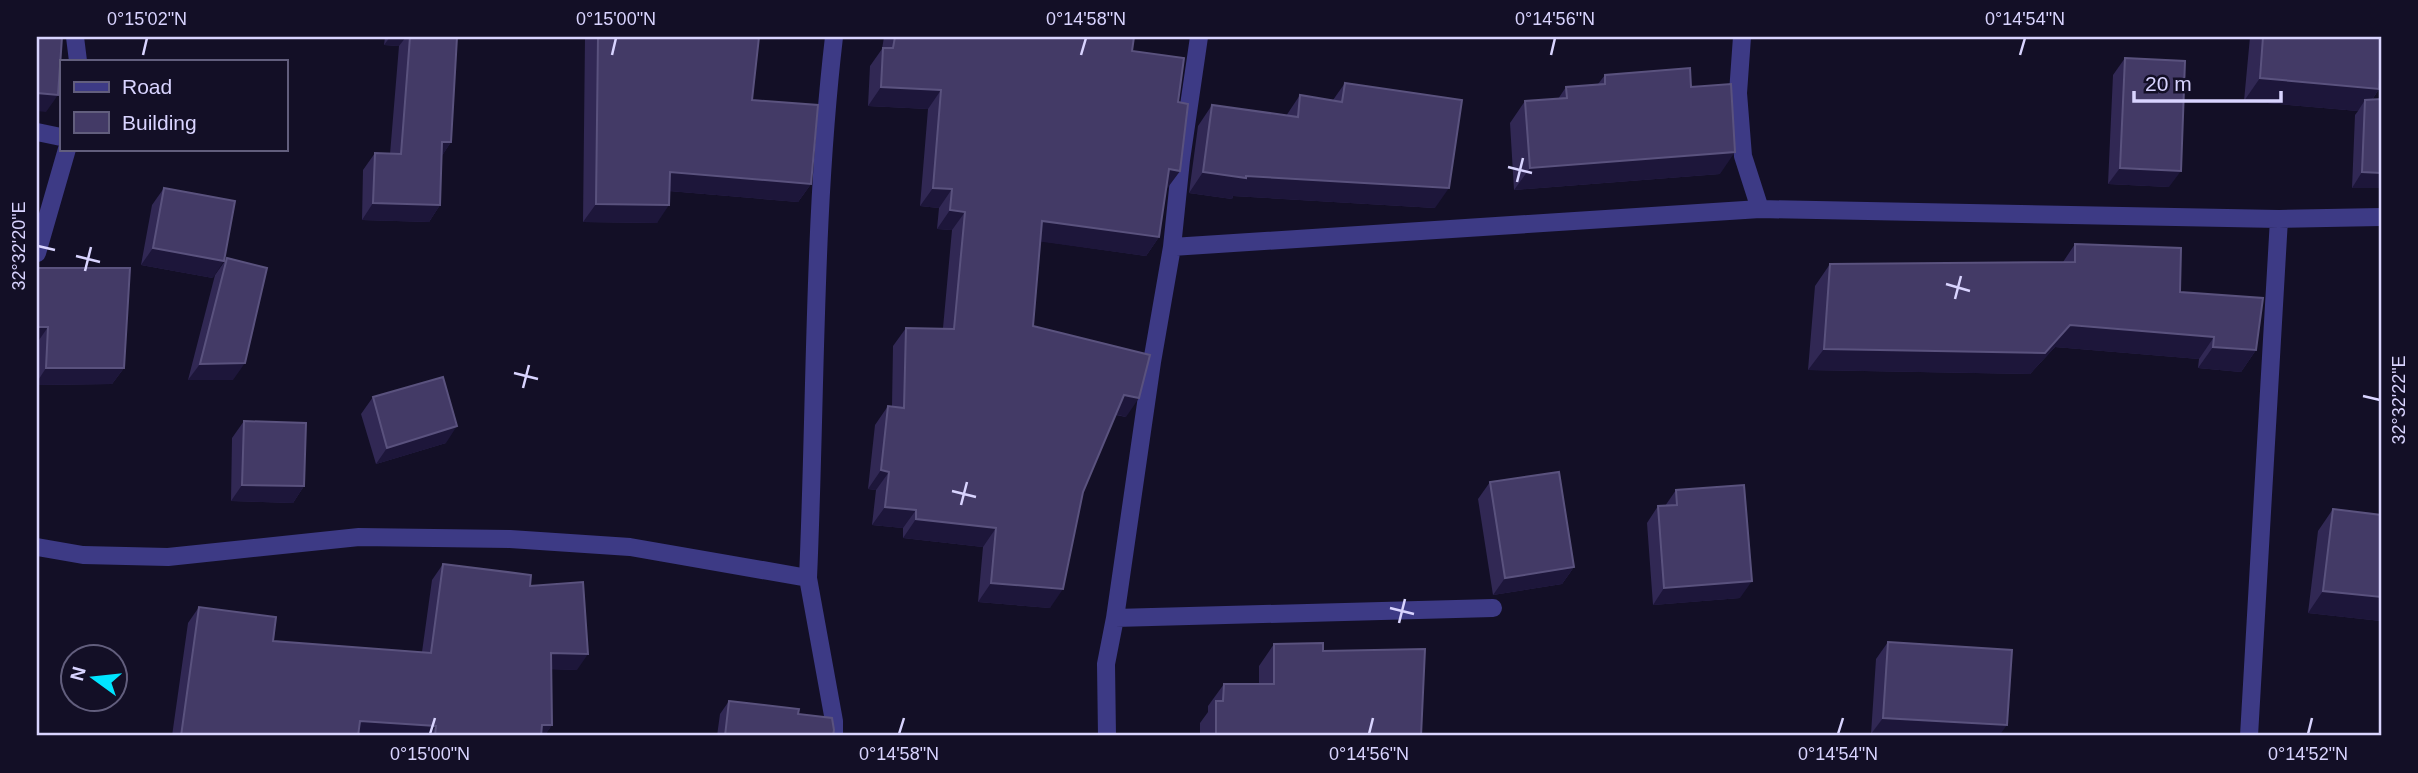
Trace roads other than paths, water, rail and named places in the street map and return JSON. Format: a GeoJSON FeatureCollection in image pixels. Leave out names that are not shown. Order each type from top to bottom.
{"type":"FeatureCollection","features":[{"type":"Feature","properties":{"kind":"street"},"geometry":{"type":"LineString","coordinates":[[75,37],[78,60]]}},
{"type":"Feature","properties":{"kind":"street"},"geometry":{"type":"LineString","coordinates":[[834,37],[827,94],[818,237],[808,578],[834,721],[834,736]]}},
{"type":"Feature","properties":{"kind":"street"},"geometry":{"type":"LineString","coordinates":[[1107,736],[1106,664],[1172,247],[1181,160],[1199,37]]}},
{"type":"Feature","properties":{"kind":"street"},"geometry":{"type":"LineString","coordinates":[[1742,37],[1738,93],[1743,156],[1760,209]]}},
{"type":"Feature","properties":{"kind":"street"},"geometry":{"type":"LineString","coordinates":[[37,132],[60,137]]}},
{"type":"Feature","properties":{"kind":"street"},"geometry":{"type":"LineString","coordinates":[[37,253],[67,150]]}},
{"type":"Feature","properties":{"kind":"street"},"geometry":{"type":"LineString","coordinates":[[1172,247],[1760,209],[2279,219],[2381,217]]}},
{"type":"Feature","properties":{"kind":"street"},"geometry":{"type":"LineString","coordinates":[[2249,736],[2279,219]]}},
{"type":"Feature","properties":{"kind":"street"},"geometry":{"type":"LineString","coordinates":[[37,547],[83,555],[167,557],[359,537],[510,538],[630,547],[808,578]]}},
{"type":"Feature","properties":{"kind":"street"},"geometry":{"type":"LineString","coordinates":[[1115,618],[1493,608]]}}]}
